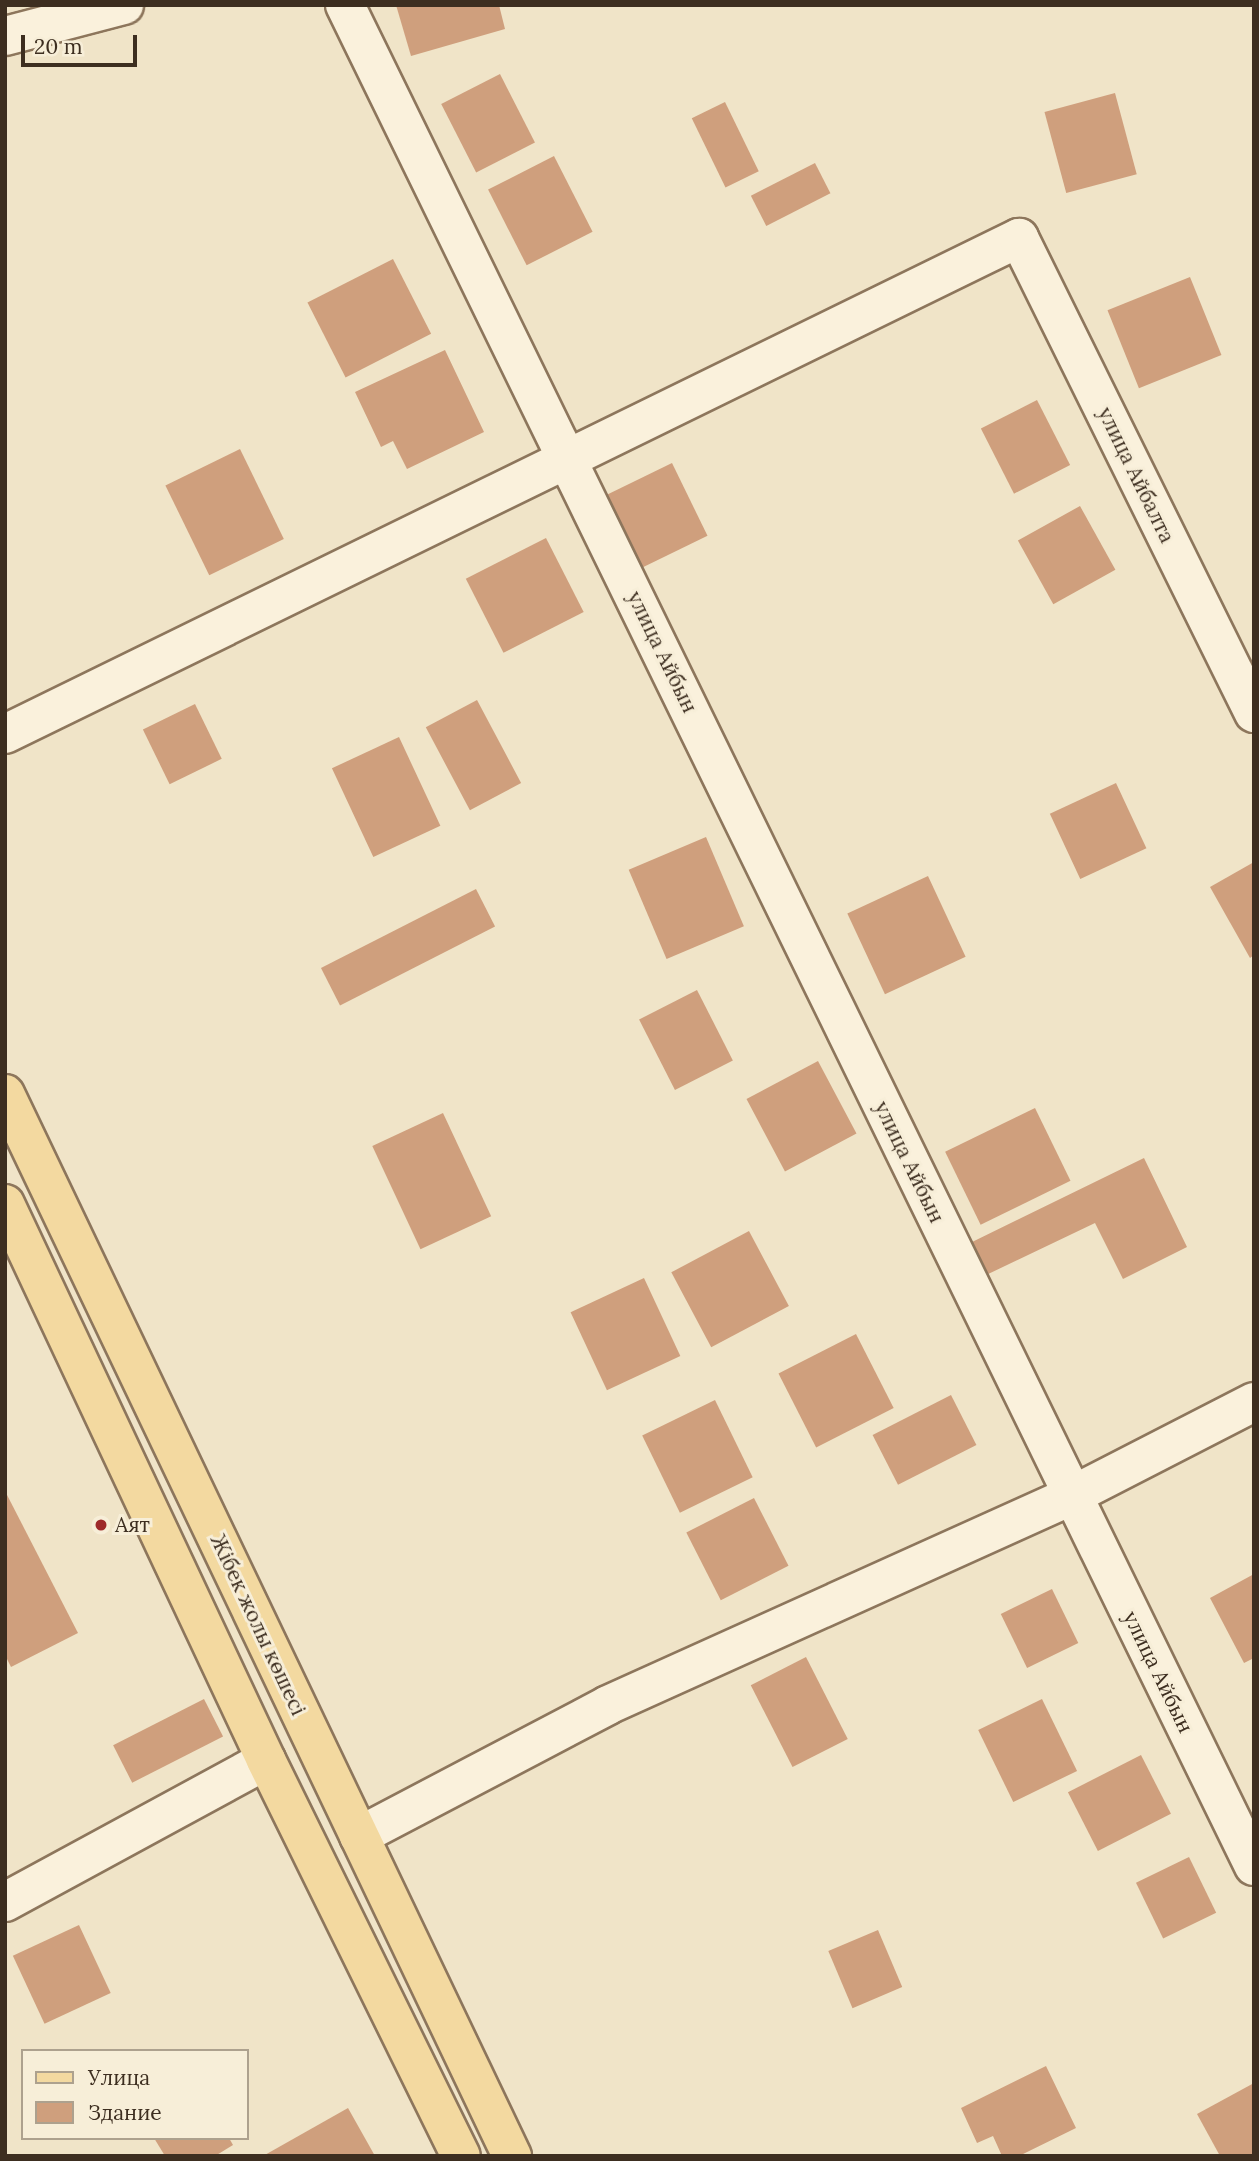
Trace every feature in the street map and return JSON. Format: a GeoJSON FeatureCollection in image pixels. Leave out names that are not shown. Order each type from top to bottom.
{"type":"FeatureCollection","features":[{"type":"Feature","properties":{"kind":"main road","name":"Жібек жолы көшесі"},"geometry":{"type":"LineString","coordinates":[[5,1094],[512,2156]]}},
{"type":"Feature","properties":{"kind":"main road"},"geometry":{"type":"LineString","coordinates":[[5,1204],[266,1760],[461,2156]]}},
{"type":"Feature","properties":{"kind":"street"},"geometry":{"type":"LineString","coordinates":[[5,36],[124,5]]}},
{"type":"Feature","properties":{"kind":"street","name":"улица Айбын"},"geometry":{"type":"LineString","coordinates":[[345,5],[1254,1866]]}},
{"type":"Feature","properties":{"kind":"street","name":"улица Айбалта"},"geometry":{"type":"LineString","coordinates":[[567,456],[1018,238],[1254,713]]}},
{"type":"Feature","properties":{"kind":"street"},"geometry":{"type":"LineString","coordinates":[[5,734],[567,456]]}},
{"type":"Feature","properties":{"kind":"street"},"geometry":{"type":"LineString","coordinates":[[359,1836],[608,1705],[1071,1496],[1254,1402]]}},
{"type":"Feature","properties":{"kind":"street"},"geometry":{"type":"LineString","coordinates":[[5,1902],[266,1760]]}},
{"type":"Feature","properties":{"kind":"building"},"geometry":{"type":"Polygon","coordinates":[[[396,5],[499,5],[505,29],[411,56],[396,5]]]}},
{"type":"Feature","properties":{"kind":"building"},"geometry":{"type":"Polygon","coordinates":[[[500,74],[535,143],[476,173],[441,104],[500,74]]]}},
{"type":"Feature","properties":{"kind":"building"},"geometry":{"type":"Polygon","coordinates":[[[1115,93],[1137,174],[1066,193],[1044,112],[1115,93]]]}},
{"type":"Feature","properties":{"kind":"building"},"geometry":{"type":"Polygon","coordinates":[[[725,102],[759,171],[725,187],[692,118],[725,102]]]}},
{"type":"Feature","properties":{"kind":"building"},"geometry":{"type":"Polygon","coordinates":[[[554,156],[593,232],[527,265],[488,190],[554,156]]]}},
{"type":"Feature","properties":{"kind":"building"},"geometry":{"type":"Polygon","coordinates":[[[815,163],[830,193],[766,226],[751,196],[815,163]]]}},
{"type":"Feature","properties":{"kind":"building"},"geometry":{"type":"Polygon","coordinates":[[[393,259],[431,334],[346,377],[307,303],[393,259]]]}},
{"type":"Feature","properties":{"kind":"building"},"geometry":{"type":"Polygon","coordinates":[[[1190,277],[1221,355],[1139,388],[1107,310],[1190,277]]]}},
{"type":"Feature","properties":{"kind":"building"},"geometry":{"type":"Polygon","coordinates":[[[445,350],[484,432],[407,469],[393,441],[381,447],[355,392],[445,350]]]}},
{"type":"Feature","properties":{"kind":"building"},"geometry":{"type":"Polygon","coordinates":[[[1037,400],[1070,465],[1014,494],[981,429],[1037,400]]]}},
{"type":"Feature","properties":{"kind":"building"},"geometry":{"type":"Polygon","coordinates":[[[240,449],[284,539],[209,575],[165,485],[240,449]]]}},
{"type":"Feature","properties":{"kind":"building"},"geometry":{"type":"Polygon","coordinates":[[[672,463],[708,536],[638,570],[603,497],[672,463]]]}},
{"type":"Feature","properties":{"kind":"building"},"geometry":{"type":"Polygon","coordinates":[[[1080,506],[1115,570],[1053,604],[1018,540],[1080,506]]]}},
{"type":"Feature","properties":{"kind":"building"},"geometry":{"type":"Polygon","coordinates":[[[546,538],[584,612],[503,653],[466,579],[546,538]]]}},
{"type":"Feature","properties":{"kind":"building"},"geometry":{"type":"Polygon","coordinates":[[[477,700],[521,783],[470,810],[426,727],[477,700]]]}},
{"type":"Feature","properties":{"kind":"building"},"geometry":{"type":"Polygon","coordinates":[[[195,704],[222,759],[170,784],[143,729],[195,704]]]}},
{"type":"Feature","properties":{"kind":"building"},"geometry":{"type":"Polygon","coordinates":[[[399,737],[440,826],[373,857],[332,768],[399,737]]]}},
{"type":"Feature","properties":{"kind":"building"},"geometry":{"type":"Polygon","coordinates":[[[1116,783],[1146,848],[1080,879],[1050,814],[1116,783]]]}},
{"type":"Feature","properties":{"kind":"building"},"geometry":{"type":"Polygon","coordinates":[[[706,837],[744,926],[667,959],[629,870],[706,837]]]}},
{"type":"Feature","properties":{"kind":"building"},"geometry":{"type":"Polygon","coordinates":[[[1254,862],[1254,955],[1250,958],[1210,887],[1254,862]]]}},
{"type":"Feature","properties":{"kind":"building"},"geometry":{"type":"Polygon","coordinates":[[[928,876],[966,957],[885,994],[847,914],[928,876]]]}},
{"type":"Feature","properties":{"kind":"building"},"geometry":{"type":"Polygon","coordinates":[[[476,889],[495,926],[340,1005],[321,968],[476,889]]]}},
{"type":"Feature","properties":{"kind":"building"},"geometry":{"type":"Polygon","coordinates":[[[697,990],[733,1060],[675,1090],[639,1020],[697,990]]]}},
{"type":"Feature","properties":{"kind":"building"},"geometry":{"type":"Polygon","coordinates":[[[818,1061],[856,1133],[785,1171],[746,1099],[818,1061]]]}},
{"type":"Feature","properties":{"kind":"building"},"geometry":{"type":"Polygon","coordinates":[[[1035,1108],[1071,1181],[981,1225],[945,1152],[1035,1108]]]}},
{"type":"Feature","properties":{"kind":"building"},"geometry":{"type":"Polygon","coordinates":[[[443,1113],[491,1216],[420,1249],[372,1146],[443,1113]]]}},
{"type":"Feature","properties":{"kind":"building"},"geometry":{"type":"Polygon","coordinates":[[[1144,1158],[1187,1247],[1123,1279],[1095,1223],[984,1276],[968,1244],[1144,1158]]]}},
{"type":"Feature","properties":{"kind":"building"},"geometry":{"type":"Polygon","coordinates":[[[749,1231],[789,1306],[711,1347],[671,1272],[749,1231]]]}},
{"type":"Feature","properties":{"kind":"building"},"geometry":{"type":"Polygon","coordinates":[[[644,1278],[680,1356],[607,1390],[571,1312],[644,1278]]]}},
{"type":"Feature","properties":{"kind":"building"},"geometry":{"type":"Polygon","coordinates":[[[856,1334],[894,1408],[816,1447],[778,1373],[856,1334]]]}},
{"type":"Feature","properties":{"kind":"building"},"geometry":{"type":"Polygon","coordinates":[[[951,1395],[976,1445],[898,1485],[873,1435],[951,1395]]]}},
{"type":"Feature","properties":{"kind":"building"},"geometry":{"type":"Polygon","coordinates":[[[715,1400],[753,1477],[680,1513],[642,1436],[715,1400]]]}},
{"type":"Feature","properties":{"kind":"building"},"geometry":{"type":"Polygon","coordinates":[[[5,1491],[78,1633],[11,1667],[5,1655],[5,1491]]]}},
{"type":"Feature","properties":{"kind":"building"},"geometry":{"type":"Polygon","coordinates":[[[754,1498],[789,1566],[721,1600],[686,1533],[754,1498]]]}},
{"type":"Feature","properties":{"kind":"building"},"geometry":{"type":"Polygon","coordinates":[[[1254,1574],[1254,1658],[1244,1663],[1210,1598],[1254,1574]]]}},
{"type":"Feature","properties":{"kind":"building"},"geometry":{"type":"Polygon","coordinates":[[[1052,1589],[1078,1643],[1027,1668],[1001,1614],[1052,1589]]]}},
{"type":"Feature","properties":{"kind":"building"},"geometry":{"type":"Polygon","coordinates":[[[806,1657],[848,1739],[793,1767],[751,1685],[806,1657]]]}},
{"type":"Feature","properties":{"kind":"building"},"geometry":{"type":"Polygon","coordinates":[[[204,1699],[223,1736],[132,1783],[113,1745],[204,1699]]]}},
{"type":"Feature","properties":{"kind":"building"},"geometry":{"type":"Polygon","coordinates":[[[1042,1699],[1077,1771],[1013,1802],[978,1730],[1042,1699]]]}},
{"type":"Feature","properties":{"kind":"building"},"geometry":{"type":"Polygon","coordinates":[[[1141,1755],[1171,1814],[1098,1851],[1068,1792],[1141,1755]]]}},
{"type":"Feature","properties":{"kind":"building"},"geometry":{"type":"Polygon","coordinates":[[[1189,1857],[1216,1913],[1163,1939],[1136,1883],[1189,1857]]]}},
{"type":"Feature","properties":{"kind":"building"},"geometry":{"type":"Polygon","coordinates":[[[79,1925],[111,1993],[45,2024],[13,1956],[79,1925]]]}},
{"type":"Feature","properties":{"kind":"building"},"geometry":{"type":"Polygon","coordinates":[[[878,1930],[902,1987],[853,2008],[828,1951],[878,1930]]]}},
{"type":"Feature","properties":{"kind":"building"},"geometry":{"type":"Polygon","coordinates":[[[1046,2066],[1076,2128],[1019,2156],[1002,2156],[993,2136],[977,2143],[961,2108],[1046,2066]]]}},
{"type":"Feature","properties":{"kind":"building"},"geometry":{"type":"Polygon","coordinates":[[[1254,2083],[1254,2156],[1220,2156],[1197,2114],[1254,2083]]]}},
{"type":"Feature","properties":{"kind":"building"},"geometry":{"type":"Polygon","coordinates":[[[348,2108],[375,2156],[263,2156],[348,2108]]]}},
{"type":"Feature","properties":{"kind":"building"},"geometry":{"type":"Polygon","coordinates":[[[155,2140],[230,2140],[233,2145],[215,2156],[165,2156],[155,2140]]]}},
{"type":"Feature","properties":{"kind":"place","name":"Аят"},"geometry":{"type":"Point","coordinates":[101,1525]}}]}
